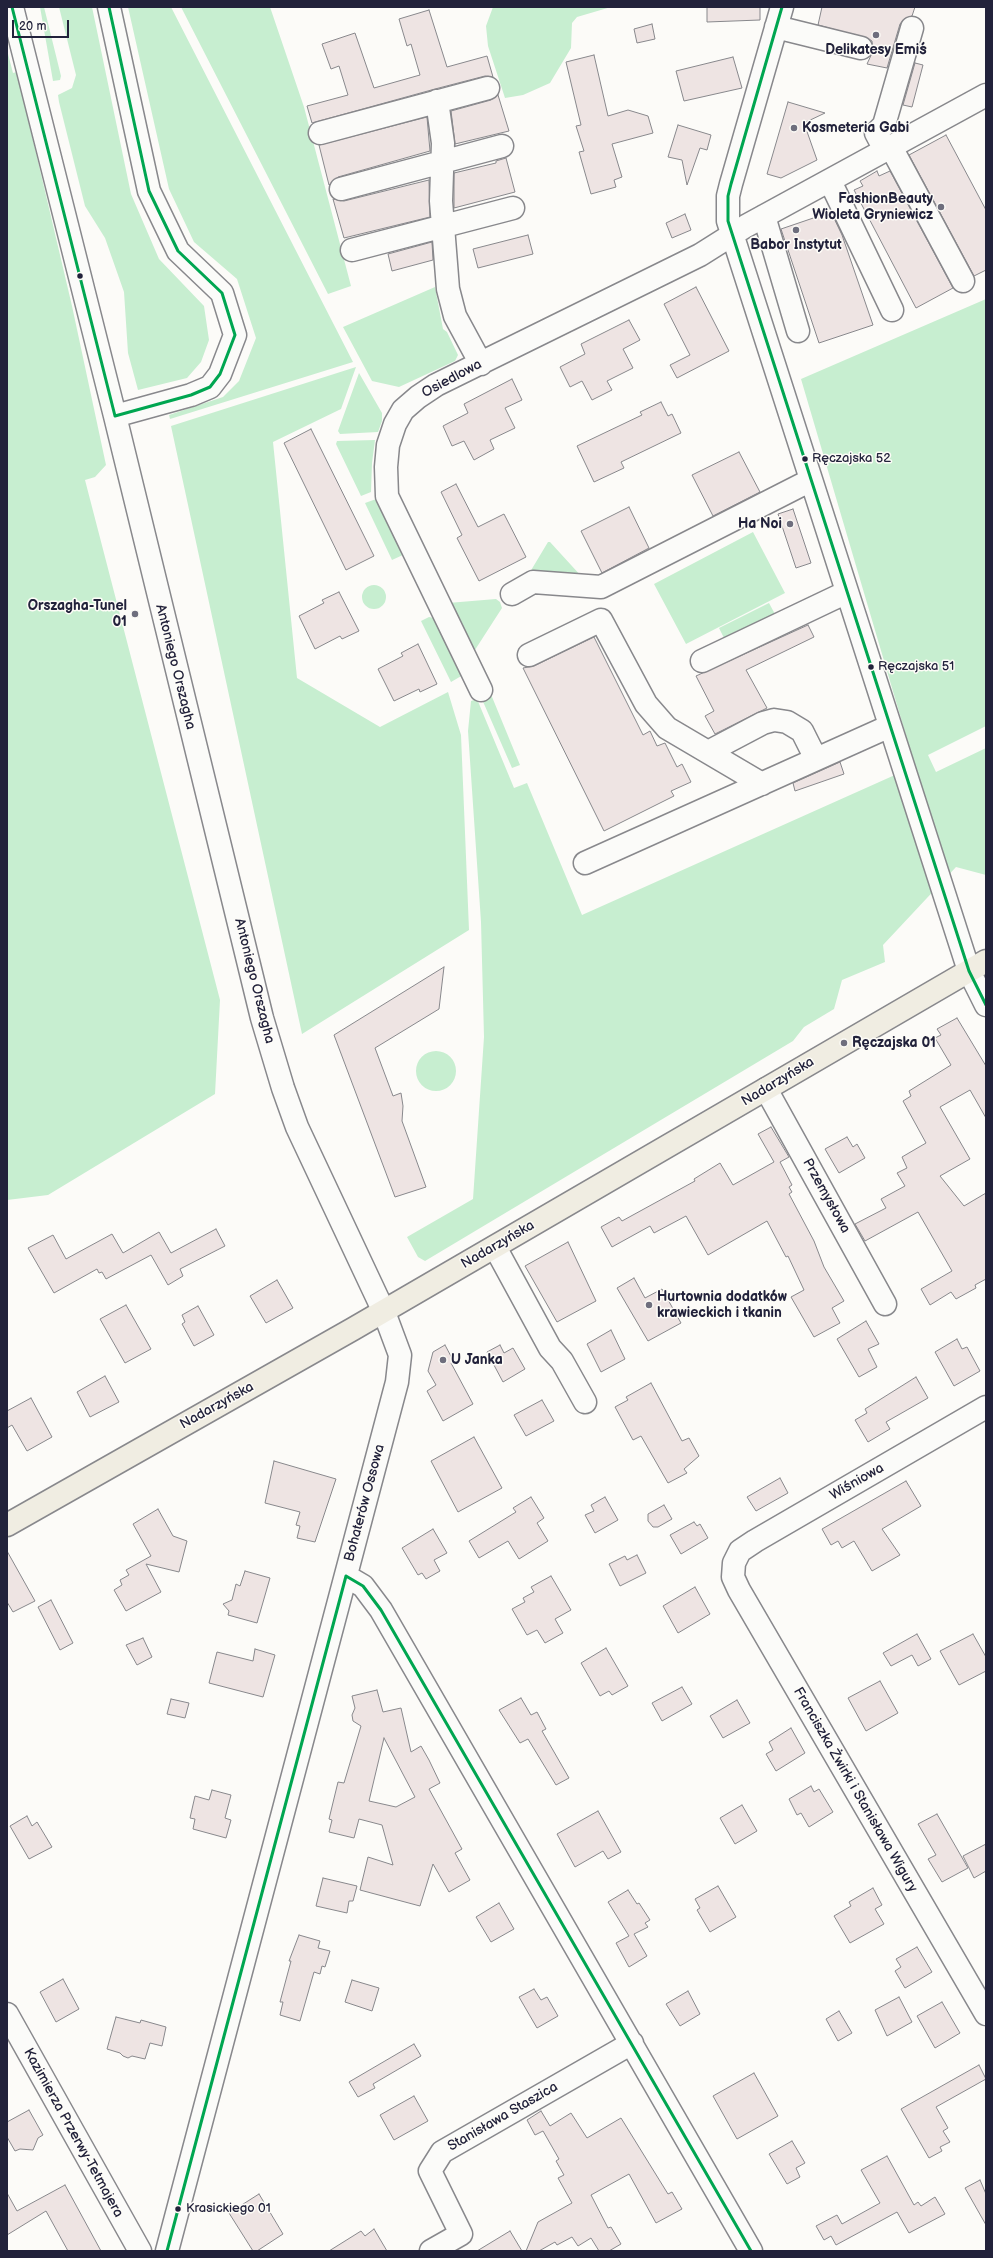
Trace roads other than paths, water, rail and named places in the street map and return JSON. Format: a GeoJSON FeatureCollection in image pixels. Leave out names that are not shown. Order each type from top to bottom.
{"type":"FeatureCollection","features":[{"type":"Feature","properties":{"kind":"main road","name":"Nadarzyńska"},"geometry":{"type":"LineString","coordinates":[[7,1525],[384,1312],[978,966]]}},
{"type":"Feature","properties":{"kind":"street","name":"Antoniego Orszagha"},"geometry":{"type":"LineString","coordinates":[[12,7],[115,416],[262,1018],[278,1074],[297,1127],[322,1184],[384,1312]]}},
{"type":"Feature","properties":{"kind":"street"},"geometry":{"type":"LineString","coordinates":[[109,7],[149,191],[178,251],[222,292],[235,335],[220,374],[210,387],[191,395],[115,416]]}},
{"type":"Feature","properties":{"kind":"street"},"geometry":{"type":"LineString","coordinates":[[861,48],[779,17],[728,196],[728,221],[890,726],[978,966],[986,1005]]}},
{"type":"Feature","properties":{"kind":"street"},"geometry":{"type":"LineString","coordinates":[[912,28],[884,125],[876,133],[888,149],[963,281]]}},
{"type":"Feature","properties":{"kind":"street"},"geometry":{"type":"LineString","coordinates":[[320,133],[488,88]]}},
{"type":"Feature","properties":{"kind":"street","name":"Osiedlowa"},"geometry":{"type":"LineString","coordinates":[[481,690],[387,496],[386,467],[388,445],[395,424],[403,410],[418,396],[436,385],[700,255],[764,216],[986,95]]}},
{"type":"Feature","properties":{"kind":"street"},"geometry":{"type":"LineString","coordinates":[[437,101],[443,143],[441,201],[448,289],[455,316],[481,364]]}},
{"type":"Feature","properties":{"kind":"street"},"geometry":{"type":"LineString","coordinates":[[341,189],[502,146]]}},
{"type":"Feature","properties":{"kind":"street"},"geometry":{"type":"LineString","coordinates":[[830,181],[892,310]]}},
{"type":"Feature","properties":{"kind":"street"},"geometry":{"type":"LineString","coordinates":[[352,250],[513,208]]}},
{"type":"Feature","properties":{"kind":"street"},"geometry":{"type":"LineString","coordinates":[[764,216],[798,331]]}},
{"type":"Feature","properties":{"kind":"street"},"geometry":{"type":"LineString","coordinates":[[512,594],[533,582],[602,587],[811,480]]}},
{"type":"Feature","properties":{"kind":"street"},"geometry":{"type":"LineString","coordinates":[[702,661],[847,592]]}},
{"type":"Feature","properties":{"kind":"street"},"geometry":{"type":"LineString","coordinates":[[529,655],[601,620],[646,704],[667,728],[762,784]]}},
{"type":"Feature","properties":{"kind":"street"},"geometry":{"type":"LineString","coordinates":[[708,752],[763,723],[774,720],[787,722],[802,731],[816,759]]}},
{"type":"Feature","properties":{"kind":"street"},"geometry":{"type":"LineString","coordinates":[[585,863],[890,726]]}},
{"type":"Feature","properties":{"kind":"street","name":"Przemysłowa"},"geometry":{"type":"LineString","coordinates":[[766,1089],[885,1304]]}},
{"type":"Feature","properties":{"kind":"street"},"geometry":{"type":"LineString","coordinates":[[495,1247],[550,1348],[562,1361],[584,1402]]}},
{"type":"Feature","properties":{"kind":"street","name":"Bohaterów Ossowa"},"geometry":{"type":"LineString","coordinates":[[167,2251],[400,1368],[400,1355],[397,1342],[384,1312]]}},
{"type":"Feature","properties":{"kind":"street","name":"Wiśniowa"},"geometry":{"type":"LineString","coordinates":[[734,1563],[740,1551],[755,1541],[986,1407]]}},
{"type":"Feature","properties":{"kind":"street","name":"Franciszka Żwirki i Stanisława Wigury"},"geometry":{"type":"LineString","coordinates":[[734,1563],[733,1577],[739,1590],[986,2014]]}},
{"type":"Feature","properties":{"kind":"street"},"geometry":{"type":"LineString","coordinates":[[346,1576],[363,1586],[381,1610],[751,2251]]}},
{"type":"Feature","properties":{"kind":"street","name":"Kazimierza Przerwy-Tetmajera"},"geometry":{"type":"LineString","coordinates":[[7,2014],[140,2251]]}},
{"type":"Feature","properties":{"kind":"street","name":"Stanisława Staszica"},"geometry":{"type":"LineString","coordinates":[[431,2251],[461,2234],[430,2171],[442,2152],[632,2043]]}},
{"type":"Feature","properties":{"kind":"place","name":"Delikatesy Emiś"},"geometry":{"type":"Point","coordinates":[876,35]}},
{"type":"Feature","properties":{"kind":"place","name":"Kosmeteria Gabi"},"geometry":{"type":"Point","coordinates":[794,128]}},
{"type":"Feature","properties":{"kind":"place","name":"FashionBeauty Wioleta Gryniewicz"},"geometry":{"type":"Point","coordinates":[941,207]}},
{"type":"Feature","properties":{"kind":"place","name":"Babor Instytut"},"geometry":{"type":"Point","coordinates":[796,230]}},
{"type":"Feature","properties":{"kind":"place","name":"Ręczajska 52"},"geometry":{"type":"Point","coordinates":[805,459]}},
{"type":"Feature","properties":{"kind":"place","name":"Ha Noi"},"geometry":{"type":"Point","coordinates":[790,524]}},
{"type":"Feature","properties":{"kind":"place","name":"Orszagha-Tunel 01"},"geometry":{"type":"Point","coordinates":[135,614]}},
{"type":"Feature","properties":{"kind":"place","name":"Ręczajska 51"},"geometry":{"type":"Point","coordinates":[871,667]}},
{"type":"Feature","properties":{"kind":"place","name":"Ręczajska 01"},"geometry":{"type":"Point","coordinates":[844,1043]}},
{"type":"Feature","properties":{"kind":"place","name":"Hurtownia dodatków krawieckich i tkanin"},"geometry":{"type":"Point","coordinates":[649,1305]}},
{"type":"Feature","properties":{"kind":"place","name":"U Janka"},"geometry":{"type":"Point","coordinates":[443,1360]}},
{"type":"Feature","properties":{"kind":"place","name":"Krasickiego 01"},"geometry":{"type":"Point","coordinates":[178,2209]}}]}
